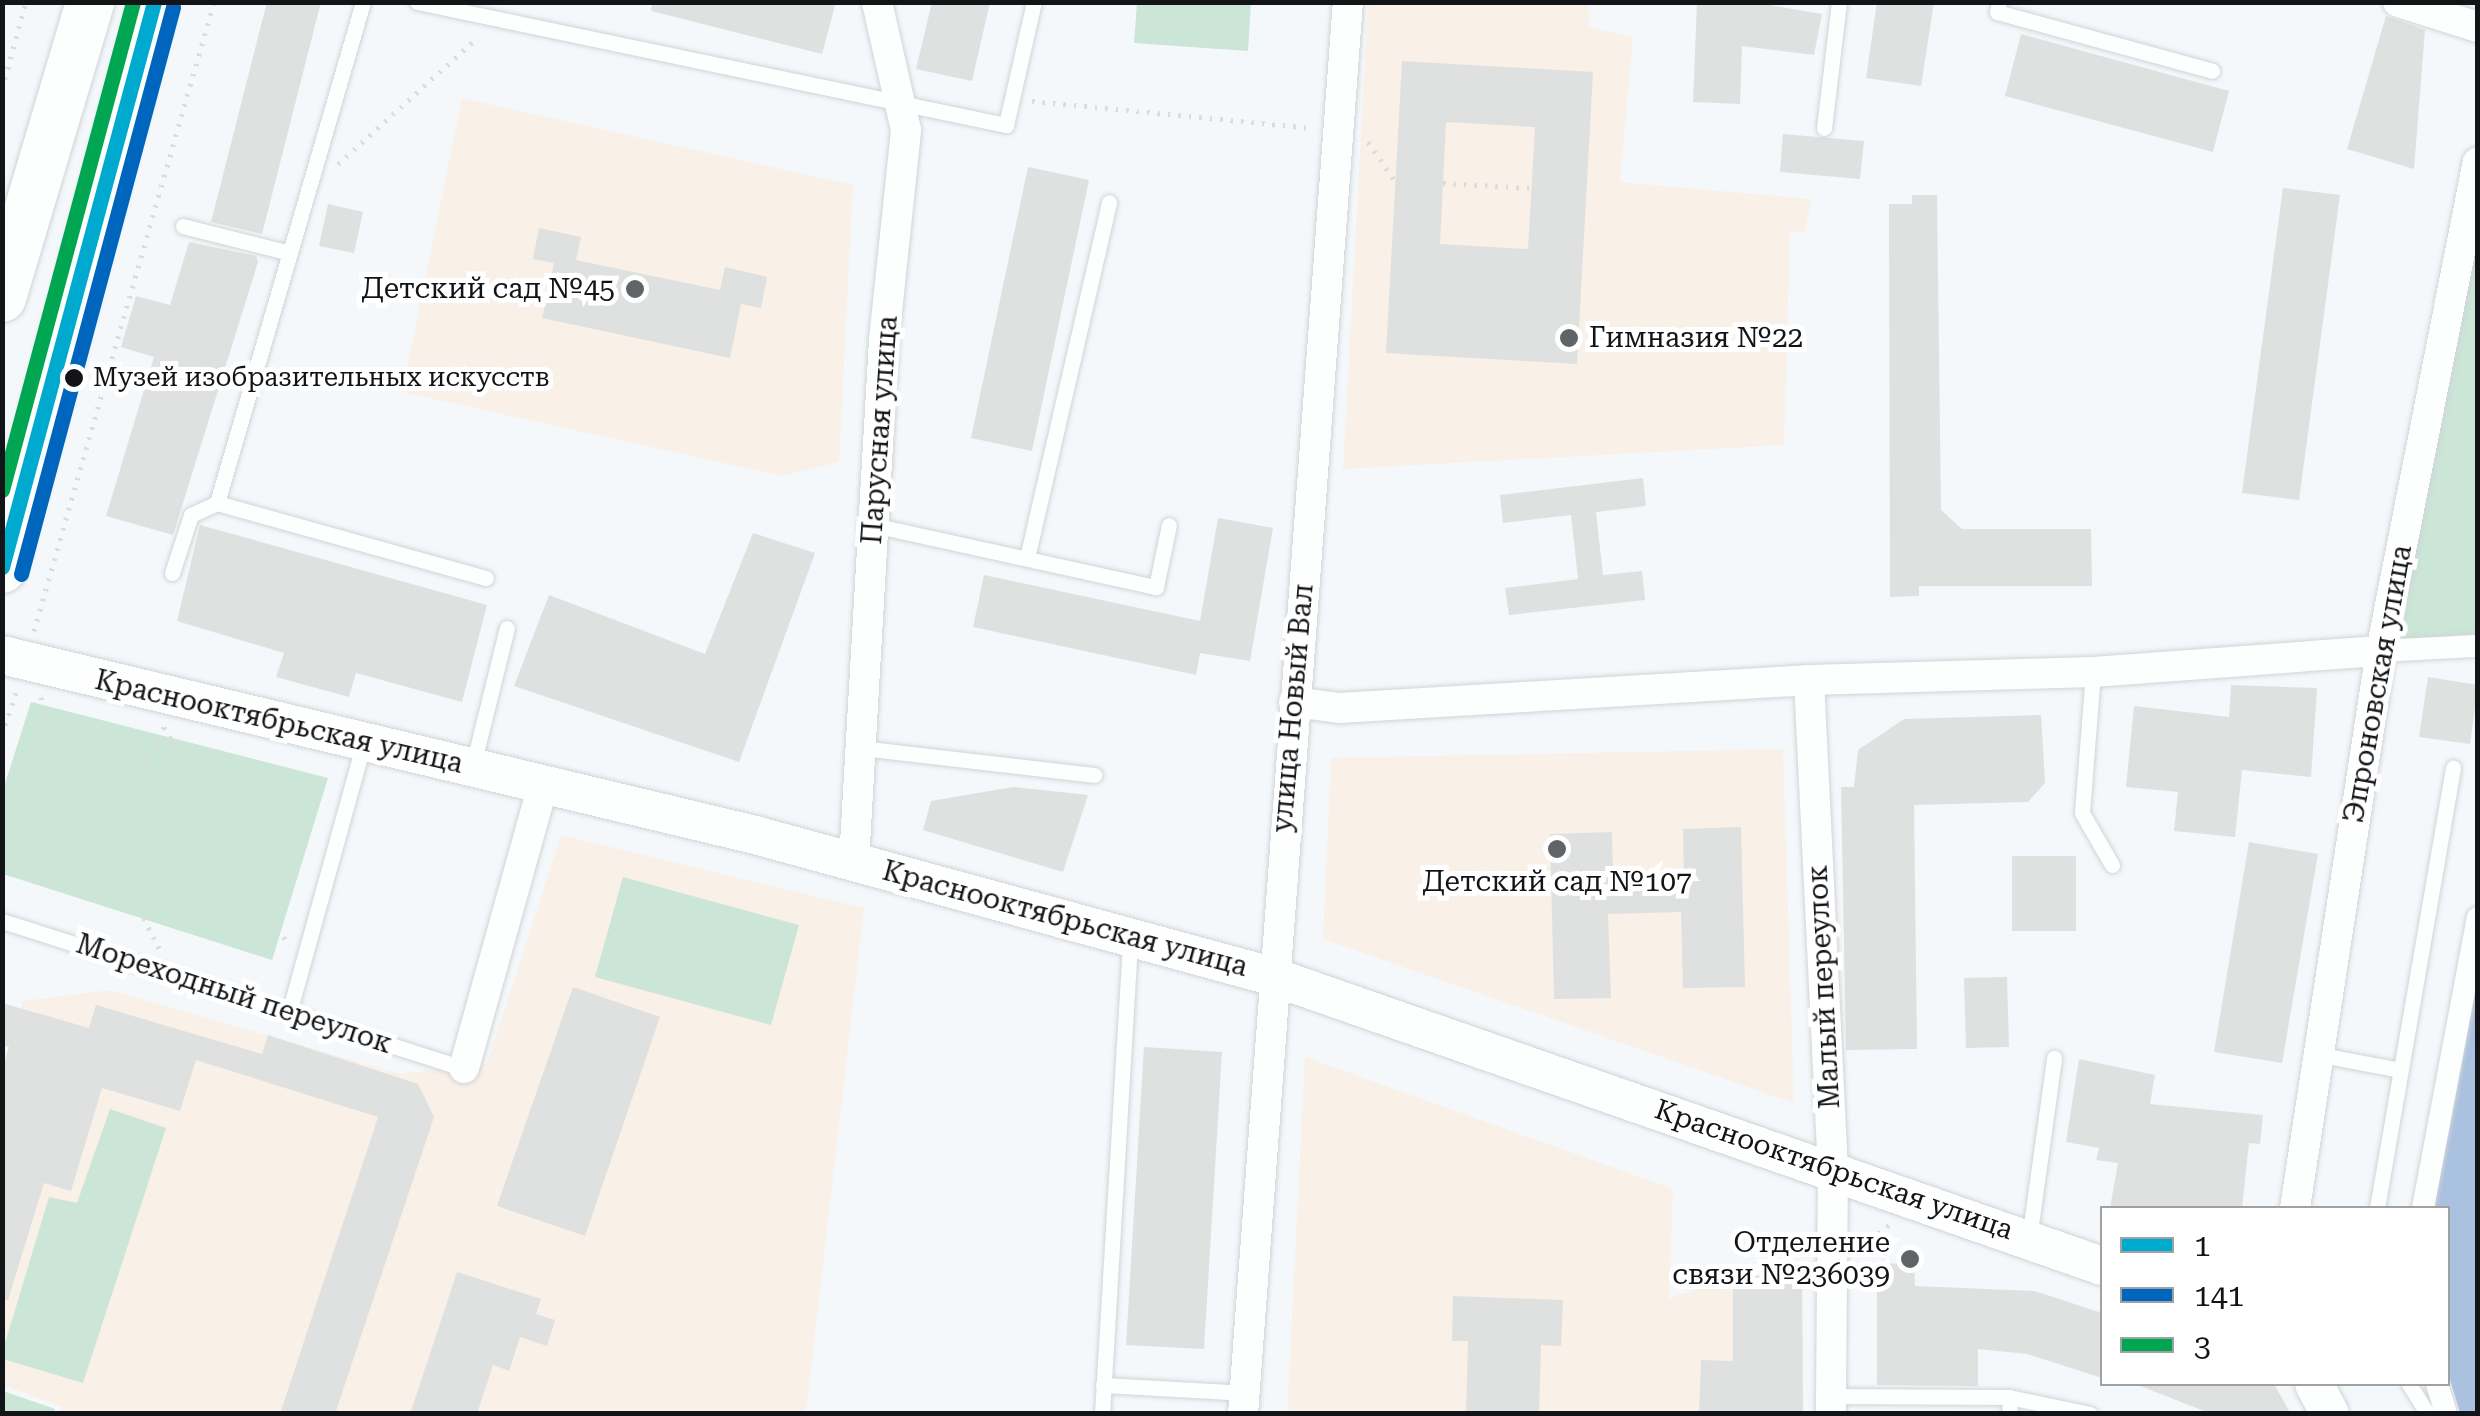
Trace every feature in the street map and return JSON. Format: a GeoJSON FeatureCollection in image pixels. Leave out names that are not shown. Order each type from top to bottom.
{"type":"FeatureCollection","features":[{"type":"Feature","properties":{"kind":"main road"},"geometry":{"type":"LineString","coordinates":[[2,298],[90,2]]}},
{"type":"Feature","properties":{"kind":"main road"},"geometry":{"type":"LineString","coordinates":[[2,569],[154,2]]}},
{"type":"Feature","properties":{"kind":"street","name":"Парусная улица"},"geometry":{"type":"LineString","coordinates":[[854,862],[873,526],[904,107],[877,2]]}},
{"type":"Feature","properties":{"kind":"street","name":"улица Новый Вал"},"geometry":{"type":"LineString","coordinates":[[1243,1403],[1348,2]]}},
{"type":"Feature","properties":{"kind":"street"},"geometry":{"type":"LineString","coordinates":[[2398,2],[2478,27]]}},
{"type":"Feature","properties":{"kind":"street","name":"Эпроновская улица"},"geometry":{"type":"LineString","coordinates":[[2294,1206],[2380,650],[2478,163]]}},
{"type":"Feature","properties":{"kind":"street"},"geometry":{"type":"LineString","coordinates":[[1294,702],[1339,708],[1810,680],[2092,672],[2478,646]]}},
{"type":"Feature","properties":{"kind":"street","name":"Краснооктябрьская улица"},"geometry":{"type":"LineString","coordinates":[[22,670],[364,742],[542,785],[854,862],[1272,976],[1833,1168],[2100,1265]]}},
{"type":"Feature","properties":{"kind":"street","name":"Малый переулок"},"geometry":{"type":"LineString","coordinates":[[1810,680],[1833,1168],[1831,1405]]}},
{"type":"Feature","properties":{"kind":"street"},"geometry":{"type":"LineString","coordinates":[[464,1068],[542,785]]}},
{"type":"Feature","properties":{"kind":"street"},"geometry":{"type":"LineString","coordinates":[[2423,1206],[2478,918]]}},
{"type":"Feature","properties":{"kind":"street"},"geometry":{"type":"LineString","coordinates":[[2315,1386],[2330,1414]]}},
{"type":"Feature","properties":{"kind":"street"},"geometry":{"type":"LineString","coordinates":[[2438,1386],[2446,1414]]}},
{"type":"Feature","properties":{"kind":"lane"},"geometry":{"type":"LineString","coordinates":[[217,503],[363,2]]}},
{"type":"Feature","properties":{"kind":"lane"},"geometry":{"type":"LineString","coordinates":[[417,2],[1006,126],[1034,2]]}},
{"type":"Feature","properties":{"kind":"lane"},"geometry":{"type":"LineString","coordinates":[[1824,128],[1839,2]]}},
{"type":"Feature","properties":{"kind":"lane"},"geometry":{"type":"LineString","coordinates":[[1999,2],[1998,12],[2212,71]]}},
{"type":"Feature","properties":{"kind":"lane"},"geometry":{"type":"LineString","coordinates":[[1027,558],[1108,202]]}},
{"type":"Feature","properties":{"kind":"lane"},"geometry":{"type":"LineString","coordinates":[[183,226],[290,253]]}},
{"type":"Feature","properties":{"kind":"lane"},"geometry":{"type":"LineString","coordinates":[[172,573],[192,515],[217,503],[486,578]]}},
{"type":"Feature","properties":{"kind":"lane"},"geometry":{"type":"LineString","coordinates":[[873,526],[1156,586],[1170,526]]}},
{"type":"Feature","properties":{"kind":"lane"},"geometry":{"type":"LineString","coordinates":[[472,768],[508,628]]}},
{"type":"Feature","properties":{"kind":"lane"},"geometry":{"type":"LineString","coordinates":[[2092,672],[2082,813],[2112,865]]}},
{"type":"Feature","properties":{"kind":"lane"},"geometry":{"type":"LineString","coordinates":[[290,1008],[364,742]]}},
{"type":"Feature","properties":{"kind":"lane"},"geometry":{"type":"LineString","coordinates":[[861,748],[1094,775]]}},
{"type":"Feature","properties":{"kind":"lane"},"geometry":{"type":"LineString","coordinates":[[2377,1206],[2452,768]]}},
{"type":"Feature","properties":{"kind":"lane","name":"Мореходный переулок"},"geometry":{"type":"LineString","coordinates":[[2,921],[290,1008],[464,1068]]}},
{"type":"Feature","properties":{"kind":"lane"},"geometry":{"type":"LineString","coordinates":[[1102,1414],[1130,938]]}},
{"type":"Feature","properties":{"kind":"lane"},"geometry":{"type":"LineString","coordinates":[[2316,1054],[2401,1070]]}},
{"type":"Feature","properties":{"kind":"lane"},"geometry":{"type":"LineString","coordinates":[[2030,1239],[2054,1058]]}},
{"type":"Feature","properties":{"kind":"lane"},"geometry":{"type":"LineString","coordinates":[[1104,1385],[1243,1403]]}},
{"type":"Feature","properties":{"kind":"lane"},"geometry":{"type":"LineString","coordinates":[[2410,1386],[2428,1414]]}},
{"type":"Feature","properties":{"kind":"lane"},"geometry":{"type":"LineString","coordinates":[[1831,1405],[2010,1405],[2090,1414]]}},
{"type":"Feature","properties":{"kind":"path"},"geometry":{"type":"LineString","coordinates":[[2,88],[26,2]]}},
{"type":"Feature","properties":{"kind":"path"},"geometry":{"type":"LineString","coordinates":[[2,734],[214,2]]}},
{"type":"Feature","properties":{"kind":"path"},"geometry":{"type":"LineString","coordinates":[[332,170],[496,20]]}},
{"type":"Feature","properties":{"kind":"path"},"geometry":{"type":"LineString","coordinates":[[1012,98],[1318,129]]}},
{"type":"Feature","properties":{"kind":"path"},"geometry":{"type":"LineString","coordinates":[[1361,132],[1395,181]]}},
{"type":"Feature","properties":{"kind":"path"},"geometry":{"type":"LineString","coordinates":[[1443,183],[1531,188]]}},
{"type":"Feature","properties":{"kind":"path"},"geometry":{"type":"LineString","coordinates":[[22,670],[50,744]]}},
{"type":"Feature","properties":{"kind":"path"},"geometry":{"type":"LineString","coordinates":[[2,870],[145,767],[164,727],[301,968]]}},
{"type":"Feature","properties":{"kind":"path"},"geometry":{"type":"LineString","coordinates":[[115,862],[171,972]]}},
{"type":"Feature","properties":{"kind":"path"},"geometry":{"type":"LineString","coordinates":[[1857,1249],[1898,1219]]}},
{"type":"Feature","properties":{"kind":"shaded area","name":"Гимназия №22"},"geometry":{"type":"Polygon","coordinates":[[[1368,3],[1588,3],[1589,27],[1633,37],[1620,182],[1811,199],[1805,232],[1790,231],[1784,445],[1343,469],[1368,3]]]}},
{"type":"Feature","properties":{"kind":"shaded area","name":"Детский сад №45"},"geometry":{"type":"Polygon","coordinates":[[[462,98],[853,185],[839,462],[782,476],[402,392],[462,98]]]}},
{"type":"Feature","properties":{"kind":"shaded area","name":"Детский сад №107"},"geometry":{"type":"Polygon","coordinates":[[[1783,749],[1794,1103],[1323,939],[1331,758],[1783,749]]]}},
{"type":"Feature","properties":{"kind":"shaded area"},"geometry":{"type":"Polygon","coordinates":[[[561,835],[864,908],[806,1413],[61,1414],[63,1407],[3,1385],[3,1065],[23,1001],[110,990],[400,1074],[487,1064],[561,835]]]}},
{"type":"Feature","properties":{"kind":"shaded area"},"geometry":{"type":"Polygon","coordinates":[[[1305,1057],[1673,1189],[1669,1299],[1733,1276],[1802,1275],[1803,1413],[1287,1414],[1305,1057]]]}},
{"type":"Feature","properties":{"kind":"green space"},"geometry":{"type":"Polygon","coordinates":[[[1137,3],[1251,3],[1248,51],[1134,43],[1137,3]]]}},
{"type":"Feature","properties":{"kind":"green space"},"geometry":{"type":"Polygon","coordinates":[[[2477,163],[2477,646],[2381,651],[2477,163]]]}},
{"type":"Feature","properties":{"kind":"green space"},"geometry":{"type":"Polygon","coordinates":[[[31,702],[328,778],[272,960],[3,874],[3,790],[31,702]]]}},
{"type":"Feature","properties":{"kind":"green space"},"geometry":{"type":"Polygon","coordinates":[[[623,877],[799,925],[771,1025],[595,977],[623,877]]]}},
{"type":"Feature","properties":{"kind":"green space"},"geometry":{"type":"Polygon","coordinates":[[[110,1109],[166,1128],[83,1383],[3,1359],[3,1350],[49,1197],[77,1203],[110,1109]]]}},
{"type":"Feature","properties":{"kind":"green space"},"geometry":{"type":"Polygon","coordinates":[[[3,1391],[55,1409],[54,1413],[3,1413],[3,1391]]]}},
{"type":"Feature","properties":{"kind":"water"},"geometry":{"type":"Polygon","coordinates":[[[2477,956],[2477,1413],[2460,1413],[2450,1380],[2450,1206],[2434,1206],[2477,956]]]}},
{"type":"Feature","properties":{"kind":"building"},"geometry":{"type":"Polygon","coordinates":[[[267,2],[321,2],[262,234],[211,222],[267,2]]]}},
{"type":"Feature","properties":{"kind":"building"},"geometry":{"type":"Polygon","coordinates":[[[652,2],[836,2],[822,54],[651,11],[652,2]]]}},
{"type":"Feature","properties":{"kind":"building"},"geometry":{"type":"Polygon","coordinates":[[[932,2],[990,2],[972,81],[916,69],[932,2]]]}},
{"type":"Feature","properties":{"kind":"building"},"geometry":{"type":"Polygon","coordinates":[[[1697,2],[1752,2],[1822,14],[1814,55],[1742,46],[1740,104],[1693,102],[1697,2]]]}},
{"type":"Feature","properties":{"kind":"building"},"geometry":{"type":"Polygon","coordinates":[[[1877,2],[1934,2],[1921,86],[1866,78],[1877,2]]]}},
{"type":"Feature","properties":{"kind":"building"},"geometry":{"type":"Polygon","coordinates":[[[2386,16],[2425,30],[2414,169],[2347,149],[2386,16]]]}},
{"type":"Feature","properties":{"kind":"building"},"geometry":{"type":"Polygon","coordinates":[[[2021,34],[2229,91],[2213,152],[2005,96],[2021,34]]]}},
{"type":"Feature","properties":{"kind":"building"},"geometry":{"type":"Polygon","coordinates":[[[1402,61],[1593,72],[1577,364],[1386,353],[1402,61]],[[1446,122],[1440,244],[1528,249],[1535,127],[1446,122]]]}},
{"type":"Feature","properties":{"kind":"building"},"geometry":{"type":"Polygon","coordinates":[[[1783,134],[1864,141],[1860,179],[1780,172],[1783,134]]]}},
{"type":"Feature","properties":{"kind":"building"},"geometry":{"type":"Polygon","coordinates":[[[1028,167],[1089,180],[1032,451],[971,438],[1028,167]]]}},
{"type":"Feature","properties":{"kind":"building"},"geometry":{"type":"Polygon","coordinates":[[[2283,188],[2340,195],[2299,500],[2242,493],[2283,188]]]}},
{"type":"Feature","properties":{"kind":"building"},"geometry":{"type":"Polygon","coordinates":[[[1912,195],[1937,195],[1941,510],[1962,529],[2091,529],[2092,586],[1919,586],[1919,596],[1890,597],[1889,204],[1912,204],[1912,195]]]}},
{"type":"Feature","properties":{"kind":"building"},"geometry":{"type":"Polygon","coordinates":[[[328,204],[363,212],[354,253],[319,246],[328,204]]]}},
{"type":"Feature","properties":{"kind":"building"},"geometry":{"type":"Polygon","coordinates":[[[539,228],[581,237],[576,260],[720,290],[725,267],[767,277],[761,308],[741,304],[730,358],[542,318],[554,263],[533,259],[539,228]]]}},
{"type":"Feature","properties":{"kind":"building"},"geometry":{"type":"Polygon","coordinates":[[[189,242],[256,256],[258,262],[173,535],[106,516],[154,357],[121,347],[136,296],[170,305],[189,242]]]}},
{"type":"Feature","properties":{"kind":"building"},"geometry":{"type":"Polygon","coordinates":[[[1643,478],[1646,506],[1596,512],[1603,575],[1642,571],[1645,600],[1509,615],[1505,588],[1578,579],[1571,515],[1503,523],[1500,495],[1643,478]]]}},
{"type":"Feature","properties":{"kind":"building"},"geometry":{"type":"Polygon","coordinates":[[[1218,518],[1273,528],[1250,661],[1200,653],[1196,675],[973,627],[984,575],[1200,621],[1218,518]]]}},
{"type":"Feature","properties":{"kind":"building"},"geometry":{"type":"Polygon","coordinates":[[[200,525],[487,605],[462,702],[356,673],[349,697],[276,677],[284,653],[177,621],[200,525]]]}},
{"type":"Feature","properties":{"kind":"building"},"geometry":{"type":"Polygon","coordinates":[[[753,533],[815,553],[739,762],[514,686],[549,595],[705,654],[753,533]]]}},
{"type":"Feature","properties":{"kind":"building"},"geometry":{"type":"Polygon","coordinates":[[[2428,677],[2478,685],[2470,744],[2419,737],[2428,677]]]}},
{"type":"Feature","properties":{"kind":"building"},"geometry":{"type":"Polygon","coordinates":[[[2231,685],[2317,688],[2311,777],[2242,770],[2235,837],[2174,831],[2178,792],[2126,787],[2134,706],[2229,717],[2231,685]]]}},
{"type":"Feature","properties":{"kind":"building"},"geometry":{"type":"Polygon","coordinates":[[[2041,715],[2045,783],[2028,802],[1914,805],[1917,1049],[1846,1050],[1841,787],[1854,787],[1858,750],[1904,719],[2041,715]]]}},
{"type":"Feature","properties":{"kind":"building"},"geometry":{"type":"Polygon","coordinates":[[[1013,787],[1088,795],[1063,872],[923,830],[931,801],[1013,787]]]}},
{"type":"Feature","properties":{"kind":"building"},"geometry":{"type":"Polygon","coordinates":[[[1741,827],[1745,987],[1683,988],[1681,912],[1608,914],[1611,998],[1554,999],[1550,834],[1612,832],[1613,882],[1684,880],[1683,829],[1741,827]]]}},
{"type":"Feature","properties":{"kind":"building"},"geometry":{"type":"Polygon","coordinates":[[[2249,842],[2318,854],[2282,1063],[2214,1052],[2249,842]]]}},
{"type":"Feature","properties":{"kind":"building"},"geometry":{"type":"Polygon","coordinates":[[[2012,856],[2076,856],[2076,931],[2012,931],[2012,856]]]}},
{"type":"Feature","properties":{"kind":"building"},"geometry":{"type":"Polygon","coordinates":[[[2007,977],[2009,1047],[1966,1048],[1964,978],[2007,977]]]}},
{"type":"Feature","properties":{"kind":"building"},"geometry":{"type":"Polygon","coordinates":[[[573,987],[660,1017],[585,1236],[497,1206],[573,987]]]}},
{"type":"Feature","properties":{"kind":"building"},"geometry":{"type":"Polygon","coordinates":[[[2,1003],[89,1028],[96,1005],[262,1054],[268,1035],[418,1084],[434,1117],[335,1414],[280,1414],[378,1117],[196,1060],[180,1111],[102,1088],[71,1191],[44,1183],[8,1300],[2,1299],[2,1070],[9,1047],[2,1045],[2,1003]]]}},
{"type":"Feature","properties":{"kind":"building"},"geometry":{"type":"Polygon","coordinates":[[[1144,1047],[1222,1052],[1204,1349],[1126,1345],[1144,1047]]]}},
{"type":"Feature","properties":{"kind":"building"},"geometry":{"type":"Polygon","coordinates":[[[2079,1059],[2155,1075],[2150,1104],[2263,1115],[2260,1144],[2249,1143],[2242,1206],[2110,1206],[2118,1163],[2096,1160],[2099,1148],[2066,1142],[2079,1059]]]}},
{"type":"Feature","properties":{"kind":"building"},"geometry":{"type":"Polygon","coordinates":[[[1914,1263],[1915,1286],[2035,1291],[2100,1312],[2100,1377],[2027,1354],[1978,1349],[1978,1386],[1877,1385],[1877,1264],[1914,1263]]]}},
{"type":"Feature","properties":{"kind":"building"},"geometry":{"type":"Polygon","coordinates":[[[457,1272],[541,1299],[536,1314],[555,1320],[547,1346],[520,1337],[509,1371],[493,1365],[477,1414],[410,1414],[457,1272]]]}},
{"type":"Feature","properties":{"kind":"building"},"geometry":{"type":"Polygon","coordinates":[[[1802,1275],[1803,1414],[1699,1414],[1701,1360],[1733,1361],[1733,1276],[1802,1275]]]}},
{"type":"Feature","properties":{"kind":"building"},"geometry":{"type":"Polygon","coordinates":[[[1453,1296],[1563,1300],[1561,1346],[1541,1345],[1539,1414],[1466,1414],[1468,1341],[1452,1341],[1453,1296]]]}},
{"type":"Feature","properties":{"kind":"building"},"geometry":{"type":"Polygon","coordinates":[[[2140,1386],[2275,1386],[2291,1414],[2212,1414],[2140,1386]]]}},
{"type":"Feature","properties":{"kind":"transit line","name":"3"},"geometry":{"type":"LineString","coordinates":[[2,490],[133,2]]}},
{"type":"Feature","properties":{"kind":"transit line","name":"1"},"geometry":{"type":"LineString","coordinates":[[2,567],[154,2]]}},
{"type":"Feature","properties":{"kind":"transit line","name":"141"},"geometry":{"type":"LineString","coordinates":[[21,574],[173,7]]}},
{"type":"Feature","properties":{"kind":"place","name":"Детский сад №45"},"geometry":{"type":"Point","coordinates":[635,289]}},
{"type":"Feature","properties":{"kind":"place","name":"Гимназия №22"},"geometry":{"type":"Point","coordinates":[1569,338]}},
{"type":"Feature","properties":{"kind":"place","name":"Музей изобразительных искусств"},"geometry":{"type":"Point","coordinates":[74,378]}},
{"type":"Feature","properties":{"kind":"place","name":"Детский сад №107"},"geometry":{"type":"Point","coordinates":[1557,849]}},
{"type":"Feature","properties":{"kind":"place","name":"Отделение связи №236039"},"geometry":{"type":"Point","coordinates":[1910,1259]}}]}
